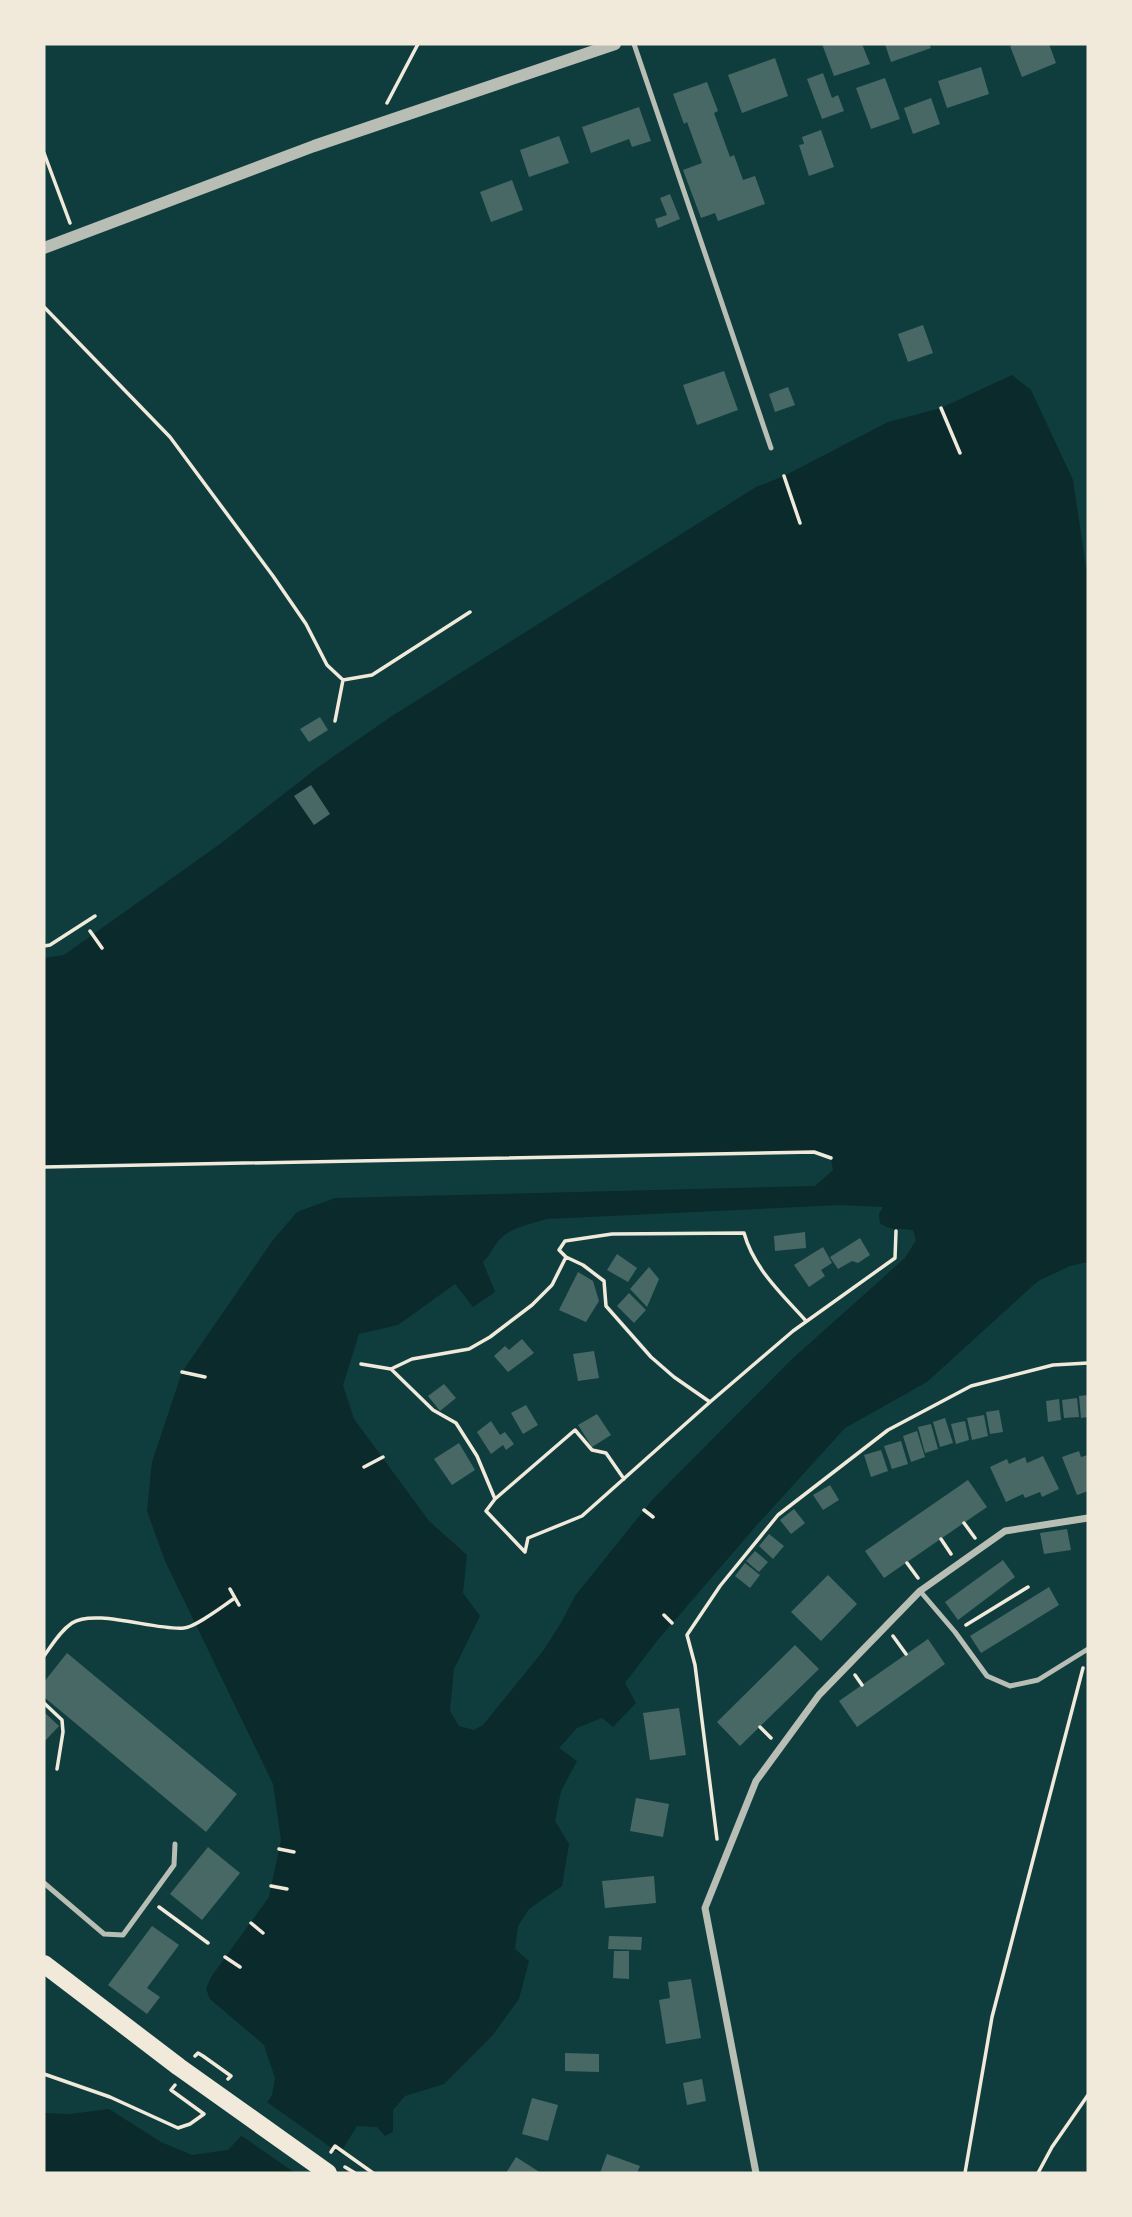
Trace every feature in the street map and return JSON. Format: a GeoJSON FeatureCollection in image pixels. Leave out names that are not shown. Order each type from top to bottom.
{"type":"FeatureCollection","features":[{"type":"Feature","properties":{"kind":"main road"},"geometry":{"type":"LineString","coordinates":[[44,1964],[178,2075],[328,2173]]}},
{"type":"Feature","properties":{"kind":"street"},"geometry":{"type":"LineString","coordinates":[[44,248],[377,124],[615,44]]}},
{"type":"Feature","properties":{"kind":"street"},"geometry":{"type":"LineString","coordinates":[[756,2173],[705,1908],[756,1781],[820,1695],[920,1591],[1005,1531],[1088,1518]]}},
{"type":"Feature","properties":{"kind":"lane"},"geometry":{"type":"LineString","coordinates":[[634,44],[771,448]]}},
{"type":"Feature","properties":{"kind":"lane"},"geometry":{"type":"LineString","coordinates":[[920,1591],[955,1632],[987,1676],[1010,1686],[1038,1680],[1088,1650]]}},
{"type":"Feature","properties":{"kind":"lane"},"geometry":{"type":"LineString","coordinates":[[44,1883],[104,1934],[123,1935],[174,1865],[175,1844]]}},
{"type":"Feature","properties":{"kind":"path"},"geometry":{"type":"LineString","coordinates":[[377,124],[418,44]]}},
{"type":"Feature","properties":{"kind":"path"},"geometry":{"type":"LineString","coordinates":[[44,153],[75,236]]}},
{"type":"Feature","properties":{"kind":"path"},"geometry":{"type":"LineString","coordinates":[[44,307],[170,437],[306,624],[327,666],[343,680]]}},
{"type":"Feature","properties":{"kind":"path"},"geometry":{"type":"LineString","coordinates":[[941,408],[960,453]]}},
{"type":"Feature","properties":{"kind":"path"},"geometry":{"type":"LineString","coordinates":[[784,476],[800,523]]}},
{"type":"Feature","properties":{"kind":"path"},"geometry":{"type":"LineString","coordinates":[[343,680],[372,675],[470,612]]}},
{"type":"Feature","properties":{"kind":"path"},"geometry":{"type":"LineString","coordinates":[[335,721],[343,680]]}},
{"type":"Feature","properties":{"kind":"path"},"geometry":{"type":"LineString","coordinates":[[44,946],[50,945],[95,916]]}},
{"type":"Feature","properties":{"kind":"path"},"geometry":{"type":"LineString","coordinates":[[90,931],[102,948]]}},
{"type":"Feature","properties":{"kind":"path"},"geometry":{"type":"LineString","coordinates":[[44,1167],[814,1152],[831,1158]]}},
{"type":"Feature","properties":{"kind":"path"},"geometry":{"type":"LineString","coordinates":[[624,1479],[606,1452],[592,1450],[575,1430],[495,1499],[486,1511],[525,1552],[528,1538],[582,1516],[806,1321],[895,1258],[896,1231]]}},
{"type":"Feature","properties":{"kind":"path"},"geometry":{"type":"LineString","coordinates":[[710,1402],[651,1357],[606,1306],[604,1281],[559,1250],[565,1241],[612,1234],[744,1233],[749,1252],[758,1266],[806,1321]]}},
{"type":"Feature","properties":{"kind":"path"},"geometry":{"type":"LineString","coordinates":[[391,1369],[412,1359],[469,1349],[490,1337],[532,1305],[552,1285],[566,1257]]}},
{"type":"Feature","properties":{"kind":"path"},"geometry":{"type":"LineString","coordinates":[[721,1868],[695,1665],[687,1635],[720,1586],[778,1515],[888,1430],[971,1386],[1053,1365],[1088,1363]]}},
{"type":"Feature","properties":{"kind":"path"},"geometry":{"type":"LineString","coordinates":[[361,1364],[391,1369],[433,1410],[456,1423],[477,1456],[495,1499]]}},
{"type":"Feature","properties":{"kind":"path"},"geometry":{"type":"LineString","coordinates":[[182,1372],[205,1377]]}},
{"type":"Feature","properties":{"kind":"path"},"geometry":{"type":"LineString","coordinates":[[364,1467],[383,1457]]}},
{"type":"Feature","properties":{"kind":"path"},"geometry":{"type":"LineString","coordinates":[[644,1510],[653,1517]]}},
{"type":"Feature","properties":{"kind":"path"},"geometry":{"type":"LineString","coordinates":[[955,1632],[1028,1587]]}},
{"type":"Feature","properties":{"kind":"path"},"geometry":{"type":"LineString","coordinates":[[230,1589],[239,1605]]}},
{"type":"Feature","properties":{"kind":"path"},"geometry":{"type":"LineString","coordinates":[[44,1656],[65,1629],[74,1622],[102,1619],[186,1629],[235,1598]]}},
{"type":"Feature","properties":{"kind":"path"},"geometry":{"type":"LineString","coordinates":[[664,1615],[672,1623]]}},
{"type":"Feature","properties":{"kind":"path"},"geometry":{"type":"LineString","coordinates":[[887,1626],[906,1654]]}},
{"type":"Feature","properties":{"kind":"path"},"geometry":{"type":"LineString","coordinates":[[965,2173],[992,2017],[1085,1663]]}},
{"type":"Feature","properties":{"kind":"path"},"geometry":{"type":"LineString","coordinates":[[44,1703],[62,1720],[63,1732],[57,1769]]}},
{"type":"Feature","properties":{"kind":"path"},"geometry":{"type":"LineString","coordinates":[[279,1849],[294,1852]]}},
{"type":"Feature","properties":{"kind":"path"},"geometry":{"type":"LineString","coordinates":[[271,1886],[287,1889]]}},
{"type":"Feature","properties":{"kind":"path"},"geometry":{"type":"LineString","coordinates":[[148,1899],[208,1943]]}},
{"type":"Feature","properties":{"kind":"path"},"geometry":{"type":"LineString","coordinates":[[251,1923],[262,1933]]}},
{"type":"Feature","properties":{"kind":"path"},"geometry":{"type":"LineString","coordinates":[[225,1957],[240,1967]]}},
{"type":"Feature","properties":{"kind":"path"},"geometry":{"type":"LineString","coordinates":[[203,2056],[225,2072]]}},
{"type":"Feature","properties":{"kind":"path"},"geometry":{"type":"LineString","coordinates":[[44,2074],[110,2097],[178,2127],[190,2124],[204,2114]]}},
{"type":"Feature","properties":{"kind":"path"},"geometry":{"type":"LineString","coordinates":[[178,2075],[171,2090],[198,2111]]}},
{"type":"Feature","properties":{"kind":"path"},"geometry":{"type":"LineString","coordinates":[[1038,2173],[1052,2147],[1088,2095]]}},
{"type":"Feature","properties":{"kind":"path"},"geometry":{"type":"LineString","coordinates":[[335,2147],[373,2173]]}},
{"type":"Feature","properties":{"kind":"water"},"geometry":{"type":"Polygon","coordinates":[[[1012,375],[1031,390],[1073,480],[1088,570],[1088,1262],[1070,1266],[1038,1281],[927,1382],[845,1428],[756,1526],[657,1641],[625,1683],[636,1703],[613,1727],[602,1718],[577,1728],[559,1748],[577,1761],[561,1791],[555,1821],[569,1844],[562,1886],[529,1909],[518,1926],[515,1949],[529,1961],[519,1999],[492,2036],[444,2084],[405,2096],[393,2110],[393,2132],[385,2136],[377,2127],[357,2126],[328,2173],[44,2173],[44,2113],[70,2114],[109,2109],[161,2142],[192,2155],[228,2150],[255,2121],[272,2095],[275,2078],[264,2045],[210,1999],[206,1989],[211,1977],[269,1897],[281,1840],[273,1784],[165,1561],[147,1511],[152,1462],[182,1372],[273,1240],[297,1212],[335,1198],[815,1186],[833,1170],[831,1159],[813,1152],[44,1167],[44,958],[64,955],[220,844],[317,768],[392,716],[756,487],[784,476],[888,422],[941,408],[1012,375]],[[840,1205],[547,1219],[519,1227],[500,1239],[483,1262],[495,1292],[473,1307],[455,1284],[398,1325],[359,1334],[343,1385],[354,1419],[429,1521],[467,1555],[463,1593],[480,1616],[454,1669],[450,1711],[459,1726],[474,1730],[483,1725],[543,1651],[575,1596],[653,1499],[791,1360],[905,1258],[916,1240],[913,1230],[892,1229],[880,1223],[879,1214],[883,1207],[840,1205]]]}},
{"type":"Feature","properties":{"kind":"pier"},"geometry":{"type":"Polygon","coordinates":[[[264,2100],[343,2156],[332,2173],[295,2173],[239,2134],[264,2100]]]}},
{"type":"Feature","properties":{"kind":"building"},"geometry":{"type":"Polygon","coordinates":[[[822,44],[862,44],[870,64],[834,76],[822,44]]]}},
{"type":"Feature","properties":{"kind":"building"},"geometry":{"type":"Polygon","coordinates":[[[885,44],[929,44],[931,48],[891,62],[885,44]]]}},
{"type":"Feature","properties":{"kind":"building"},"geometry":{"type":"Polygon","coordinates":[[[1049,44],[1056,63],[1022,77],[1010,46],[1049,44]]]}},
{"type":"Feature","properties":{"kind":"building"},"geometry":{"type":"Polygon","coordinates":[[[775,58],[788,96],[742,113],[728,75],[775,58]]]}},
{"type":"Feature","properties":{"kind":"building"},"geometry":{"type":"Polygon","coordinates":[[[981,67],[989,94],[947,108],[938,81],[981,67]]]}},
{"type":"Feature","properties":{"kind":"building"},"geometry":{"type":"Polygon","coordinates":[[[823,73],[832,98],[838,95],[844,111],[822,119],[807,79],[823,73]]]}},
{"type":"Feature","properties":{"kind":"building"},"geometry":{"type":"Polygon","coordinates":[[[885,78],[900,119],[871,129],[856,88],[885,78]]]}},
{"type":"Feature","properties":{"kind":"building"},"geometry":{"type":"Polygon","coordinates":[[[707,82],[718,111],[714,113],[730,157],[734,155],[743,180],[755,176],[765,204],[718,221],[715,213],[701,218],[683,170],[702,163],[673,94],[707,82]]]}},
{"type":"Feature","properties":{"kind":"building"},"geometry":{"type":"Polygon","coordinates":[[[931,98],[940,124],[913,134],[904,108],[931,98]]]}},
{"type":"Feature","properties":{"kind":"building"},"geometry":{"type":"Polygon","coordinates":[[[639,107],[651,141],[632,147],[629,139],[591,153],[582,127],[639,107]]]}},
{"type":"Feature","properties":{"kind":"building"},"geometry":{"type":"Polygon","coordinates":[[[821,130],[834,167],[809,176],[799,145],[804,144],[802,137],[821,130]]]}},
{"type":"Feature","properties":{"kind":"building"},"geometry":{"type":"Polygon","coordinates":[[[559,136],[569,163],[529,177],[520,150],[559,136]]]}},
{"type":"Feature","properties":{"kind":"building"},"geometry":{"type":"Polygon","coordinates":[[[512,180],[523,210],[491,222],[480,192],[512,180]]]}},
{"type":"Feature","properties":{"kind":"building"},"geometry":{"type":"Polygon","coordinates":[[[670,194],[680,219],[658,228],[655,219],[667,215],[660,198],[670,194]]]}},
{"type":"Feature","properties":{"kind":"building"},"geometry":{"type":"Polygon","coordinates":[[[923,325],[933,353],[908,362],[898,334],[923,325]]]}},
{"type":"Feature","properties":{"kind":"building"},"geometry":{"type":"Polygon","coordinates":[[[724,371],[738,410],[697,425],[683,385],[724,371]]]}},
{"type":"Feature","properties":{"kind":"building"},"geometry":{"type":"Polygon","coordinates":[[[788,387],[795,405],[775,412],[769,394],[788,387]]]}},
{"type":"Feature","properties":{"kind":"building"},"geometry":{"type":"Polygon","coordinates":[[[320,717],[328,730],[309,742],[300,729],[320,717]]]}},
{"type":"Feature","properties":{"kind":"building"},"geometry":{"type":"Polygon","coordinates":[[[311,785],[330,814],[314,825],[294,796],[311,785]]]}},
{"type":"Feature","properties":{"kind":"building"},"geometry":{"type":"Polygon","coordinates":[[[805,1232],[806,1248],[775,1251],[774,1236],[805,1232]]]}},
{"type":"Feature","properties":{"kind":"building"},"geometry":{"type":"Polygon","coordinates":[[[860,1238],[870,1255],[858,1263],[852,1261],[838,1269],[830,1257],[860,1238]]]}},
{"type":"Feature","properties":{"kind":"building"},"geometry":{"type":"Polygon","coordinates":[[[823,1247],[832,1263],[821,1270],[825,1276],[809,1287],[794,1265],[823,1247]]]}},
{"type":"Feature","properties":{"kind":"building"},"geometry":{"type":"Polygon","coordinates":[[[617,1254],[637,1268],[628,1282],[607,1270],[617,1254]]]}},
{"type":"Feature","properties":{"kind":"building"},"geometry":{"type":"Polygon","coordinates":[[[649,1267],[659,1279],[647,1307],[630,1289],[649,1267]]]}},
{"type":"Feature","properties":{"kind":"building"},"geometry":{"type":"Polygon","coordinates":[[[578,1272],[593,1281],[599,1301],[586,1322],[559,1310],[578,1272]]]}},
{"type":"Feature","properties":{"kind":"building"},"geometry":{"type":"Polygon","coordinates":[[[629,1293],[646,1310],[634,1323],[617,1306],[629,1293]]]}},
{"type":"Feature","properties":{"kind":"building"},"geometry":{"type":"Polygon","coordinates":[[[522,1339],[534,1353],[508,1372],[494,1356],[505,1346],[509,1350],[522,1339]]]}},
{"type":"Feature","properties":{"kind":"building"},"geometry":{"type":"Polygon","coordinates":[[[594,1351],[599,1378],[578,1381],[573,1354],[594,1351]]]}},
{"type":"Feature","properties":{"kind":"building"},"geometry":{"type":"Polygon","coordinates":[[[444,1384],[456,1398],[440,1411],[428,1396],[444,1384]]]}},
{"type":"Feature","properties":{"kind":"building"},"geometry":{"type":"Polygon","coordinates":[[[1088,1395],[1088,1417],[1081,1418],[1079,1396],[1088,1395]]]}},
{"type":"Feature","properties":{"kind":"building"},"geometry":{"type":"Polygon","coordinates":[[[1077,1398],[1079,1417],[1064,1418],[1062,1400],[1077,1398]]]}},
{"type":"Feature","properties":{"kind":"building"},"geometry":{"type":"Polygon","coordinates":[[[1059,1399],[1061,1420],[1048,1422],[1046,1401],[1059,1399]]]}},
{"type":"Feature","properties":{"kind":"building"},"geometry":{"type":"Polygon","coordinates":[[[526,1405],[538,1425],[523,1434],[511,1413],[526,1405]]]}},
{"type":"Feature","properties":{"kind":"building"},"geometry":{"type":"Polygon","coordinates":[[[999,1410],[1003,1432],[990,1434],[986,1412],[999,1410]]]}},
{"type":"Feature","properties":{"kind":"building"},"geometry":{"type":"Polygon","coordinates":[[[597,1414],[611,1435],[592,1447],[578,1425],[597,1414]]]}},
{"type":"Feature","properties":{"kind":"building"},"geometry":{"type":"Polygon","coordinates":[[[984,1415],[988,1436],[972,1440],[967,1418],[984,1415]]]}},
{"type":"Feature","properties":{"kind":"building"},"geometry":{"type":"Polygon","coordinates":[[[945,1418],[953,1443],[940,1447],[933,1422],[945,1418]]]}},
{"type":"Feature","properties":{"kind":"building"},"geometry":{"type":"Polygon","coordinates":[[[491,1421],[500,1435],[505,1432],[514,1444],[506,1450],[503,1445],[491,1454],[477,1432],[491,1421]]]}},
{"type":"Feature","properties":{"kind":"building"},"geometry":{"type":"Polygon","coordinates":[[[965,1421],[969,1440],[956,1444],[951,1424],[965,1421]]]}},
{"type":"Feature","properties":{"kind":"building"},"geometry":{"type":"Polygon","coordinates":[[[931,1424],[938,1449],[925,1453],[918,1427],[931,1424]]]}},
{"type":"Feature","properties":{"kind":"building"},"geometry":{"type":"Polygon","coordinates":[[[917,1431],[925,1457],[911,1462],[903,1436],[917,1431]]]}},
{"type":"Feature","properties":{"kind":"building"},"geometry":{"type":"Polygon","coordinates":[[[901,1441],[908,1464],[892,1469],[884,1446],[901,1441]]]}},
{"type":"Feature","properties":{"kind":"building"},"geometry":{"type":"Polygon","coordinates":[[[459,1443],[475,1470],[452,1485],[434,1459],[459,1443]]]}},
{"type":"Feature","properties":{"kind":"building"},"geometry":{"type":"Polygon","coordinates":[[[881,1450],[888,1471],[871,1477],[864,1455],[881,1450]]]}},
{"type":"Feature","properties":{"kind":"building"},"geometry":{"type":"Polygon","coordinates":[[[1079,1451],[1081,1457],[1088,1455],[1088,1491],[1077,1495],[1062,1457],[1079,1451]]]}},
{"type":"Feature","properties":{"kind":"building"},"geometry":{"type":"Polygon","coordinates":[[[1043,1456],[1059,1489],[1042,1497],[1040,1492],[1025,1498],[1023,1494],[1006,1502],[990,1467],[1007,1459],[1009,1464],[1025,1457],[1027,1463],[1043,1456]]]}},
{"type":"Feature","properties":{"kind":"building"},"geometry":{"type":"Polygon","coordinates":[[[968,1480],[987,1507],[884,1578],[865,1551],[968,1480]]]}},
{"type":"Feature","properties":{"kind":"building"},"geometry":{"type":"Polygon","coordinates":[[[830,1485],[839,1500],[823,1510],[813,1495],[830,1485]]]}},
{"type":"Feature","properties":{"kind":"building"},"geometry":{"type":"Polygon","coordinates":[[[794,1509],[805,1523],[791,1534],[780,1520],[794,1509]]]}},
{"type":"Feature","properties":{"kind":"building"},"geometry":{"type":"Polygon","coordinates":[[[1067,1529],[1071,1550],[1044,1554],[1040,1533],[1067,1529]]]}},
{"type":"Feature","properties":{"kind":"building"},"geometry":{"type":"Polygon","coordinates":[[[769,1534],[784,1546],[773,1559],[759,1546],[769,1534]]]}},
{"type":"Feature","properties":{"kind":"building"},"geometry":{"type":"Polygon","coordinates":[[[755,1551],[768,1562],[759,1572],[746,1561],[755,1551]]]}},
{"type":"Feature","properties":{"kind":"building"},"geometry":{"type":"Polygon","coordinates":[[[1003,1560],[1015,1577],[958,1620],[945,1602],[1003,1560]]]}},
{"type":"Feature","properties":{"kind":"building"},"geometry":{"type":"Polygon","coordinates":[[[745,1563],[760,1575],[750,1588],[735,1576],[745,1563]]]}},
{"type":"Feature","properties":{"kind":"building"},"geometry":{"type":"Polygon","coordinates":[[[828,1575],[857,1604],[821,1641],[791,1612],[828,1575]]]}},
{"type":"Feature","properties":{"kind":"building"},"geometry":{"type":"Polygon","coordinates":[[[1049,1587],[1059,1605],[981,1653],[970,1636],[1049,1587]]]}},
{"type":"Feature","properties":{"kind":"building"},"geometry":{"type":"Polygon","coordinates":[[[928,1639],[945,1664],[857,1727],[839,1701],[928,1639]]]}},
{"type":"Feature","properties":{"kind":"building"},"geometry":{"type":"Polygon","coordinates":[[[795,1645],[819,1669],[740,1746],[717,1722],[795,1645]]]}},
{"type":"Feature","properties":{"kind":"building"},"geometry":{"type":"Polygon","coordinates":[[[67,1653],[237,1794],[206,1832],[44,1697],[44,1682],[67,1653]]]}},
{"type":"Feature","properties":{"kind":"building"},"geometry":{"type":"Polygon","coordinates":[[[679,1708],[686,1755],[650,1760],[643,1713],[679,1708]]]}},
{"type":"Feature","properties":{"kind":"building"},"geometry":{"type":"Polygon","coordinates":[[[44,1712],[59,1726],[44,1742],[44,1712]]]}},
{"type":"Feature","properties":{"kind":"building"},"geometry":{"type":"Polygon","coordinates":[[[636,1798],[669,1804],[663,1837],[630,1831],[636,1798]]]}},
{"type":"Feature","properties":{"kind":"building"},"geometry":{"type":"Polygon","coordinates":[[[208,1847],[240,1873],[202,1920],[170,1894],[208,1847]]]}},
{"type":"Feature","properties":{"kind":"building"},"geometry":{"type":"Polygon","coordinates":[[[654,1876],[656,1903],[605,1908],[602,1881],[654,1876]]]}},
{"type":"Feature","properties":{"kind":"building"},"geometry":{"type":"Polygon","coordinates":[[[152,1926],[179,1945],[147,1988],[160,1997],[147,2014],[108,1985],[152,1926]]]}},
{"type":"Feature","properties":{"kind":"building"},"geometry":{"type":"Polygon","coordinates":[[[609,1936],[642,1937],[641,1950],[608,1949],[609,1936]]]}},
{"type":"Feature","properties":{"kind":"building"},"geometry":{"type":"Polygon","coordinates":[[[614,1951],[629,1951],[629,1979],[613,1978],[614,1951]]]}},
{"type":"Feature","properties":{"kind":"building"},"geometry":{"type":"Polygon","coordinates":[[[691,1979],[701,2038],[666,2044],[659,2000],[670,1998],[668,1982],[691,1979]]]}},
{"type":"Feature","properties":{"kind":"building"},"geometry":{"type":"Polygon","coordinates":[[[565,2053],[599,2054],[599,2072],[565,2071],[565,2053]]]}},
{"type":"Feature","properties":{"kind":"building"},"geometry":{"type":"Polygon","coordinates":[[[702,2079],[706,2101],[687,2105],[683,2083],[702,2079]]]}},
{"type":"Feature","properties":{"kind":"building"},"geometry":{"type":"Polygon","coordinates":[[[532,2098],[558,2105],[548,2141],[522,2134],[532,2098]]]}},
{"type":"Feature","properties":{"kind":"building"},"geometry":{"type":"Polygon","coordinates":[[[607,2154],[640,2166],[637,2173],[600,2173],[607,2154]]]}},
{"type":"Feature","properties":{"kind":"building"},"geometry":{"type":"Polygon","coordinates":[[[516,2157],[541,2173],[506,2173],[516,2157]]]}}]}
